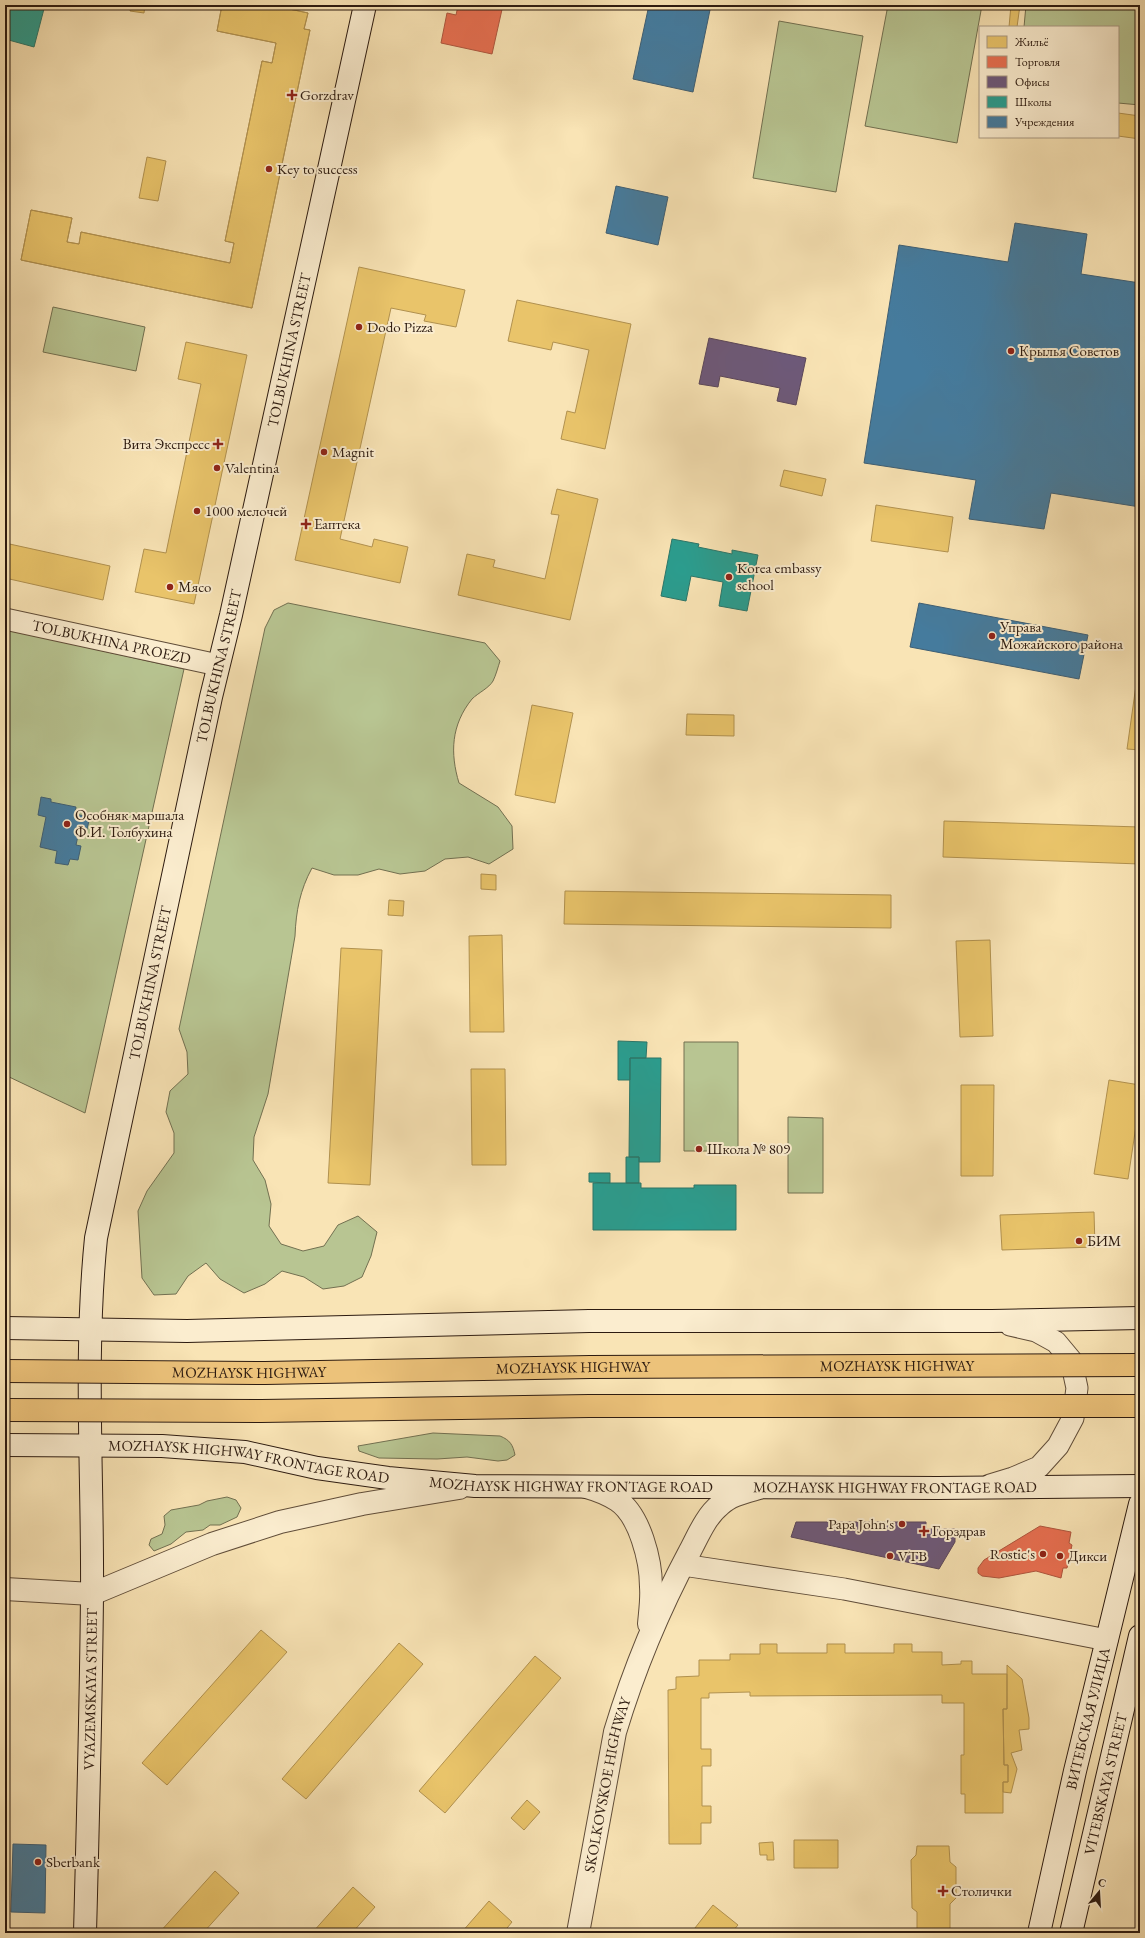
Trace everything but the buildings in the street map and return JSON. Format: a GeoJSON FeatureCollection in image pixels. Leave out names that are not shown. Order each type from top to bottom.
{"type":"FeatureCollection","features":[{"type":"Feature","properties":{"kind":"main road","name":"TOLBUKHINA STREET"},"geometry":{"type":"LineString","coordinates":[[89,1446],[90,1330],[96,1238],[218,665],[231,615],[365,5]]}},
{"type":"Feature","properties":{"kind":"main road"},"geometry":{"type":"LineString","coordinates":[[5,1328],[194,1331],[597,1321],[992,1321],[1140,1318]]}},
{"type":"Feature","properties":{"kind":"main road","name":"MOZHAYSK HIGHWAY"},"geometry":{"type":"LineString","coordinates":[[5,1371],[265,1373],[598,1367],[1140,1364]]}},
{"type":"Feature","properties":{"kind":"main road"},"geometry":{"type":"LineString","coordinates":[[5,1410],[261,1411],[589,1406],[1140,1406]]}},
{"type":"Feature","properties":{"kind":"main road","name":"MOZHAYSK HIGHWAY FRONTAGE ROAD"},"geometry":{"type":"LineString","coordinates":[[5,1445],[162,1446],[245,1452],[317,1468],[380,1477],[476,1486],[980,1488],[1140,1486]]}},
{"type":"Feature","properties":{"kind":"main road","name":"VYAZEMSKAYA STREET"},"geometry":{"type":"LineString","coordinates":[[85,1933],[92,1594],[89,1446]]}},
{"type":"Feature","properties":{"kind":"main road"},"geometry":{"type":"LineString","coordinates":[[5,1589],[92,1594],[212,1544],[280,1522],[362,1504],[476,1486]]}},
{"type":"Feature","properties":{"kind":"main road","name":"SKOLKOVSKOE HIGHWAY"},"geometry":{"type":"LineString","coordinates":[[586,1487],[600,1491],[618,1501],[631,1514],[639,1531],[645,1547],[651,1587],[648,1639]]}},
{"type":"Feature","properties":{"kind":"main road","name":"SKOLKOVSKOE HIGHWAY"},"geometry":{"type":"LineString","coordinates":[[578,1933],[615,1732],[624,1700],[648,1639],[683,1565],[704,1525],[720,1505],[738,1494],[764,1487]]}},
{"type":"Feature","properties":{"kind":"main road","name":"ВИТЕБСКАЯ УЛИЦА"},"geometry":{"type":"LineString","coordinates":[[1038,1933],[1140,1504]]}},
{"type":"Feature","properties":{"kind":"main road","name":"VITEBSKAYA STREET"},"geometry":{"type":"LineString","coordinates":[[1072,1933],[1140,1636]]}},
{"type":"Feature","properties":{"kind":"street","name":"TOLBUKHINA PROEZD"},"geometry":{"type":"LineString","coordinates":[[5,619],[218,665]]}},
{"type":"Feature","properties":{"kind":"street"},"geometry":{"type":"LineString","coordinates":[[980,1488],[1013,1478],[1039,1467],[1058,1446],[1073,1418],[1077,1388],[1071,1360],[1056,1342],[1036,1331],[992,1321]]}},
{"type":"Feature","properties":{"kind":"street"},"geometry":{"type":"LineString","coordinates":[[683,1565],[844,1589],[1107,1640]]}},
{"type":"Feature","properties":{"kind":"green space"},"geometry":{"type":"Polygon","coordinates":[[[888,5],[982,5],[957,143],[865,126],[888,5]]]}},
{"type":"Feature","properties":{"kind":"green space"},"geometry":{"type":"Polygon","coordinates":[[[1026,5],[1120,5],[1140,8],[1140,105],[1119,103],[1119,26],[1024,26],[1026,5]]]}},
{"type":"Feature","properties":{"kind":"green space"},"geometry":{"type":"Polygon","coordinates":[[[779,21],[863,36],[836,192],[753,178],[779,21]]]}},
{"type":"Feature","properties":{"kind":"green space"},"geometry":{"type":"Polygon","coordinates":[[[53,307],[145,327],[136,371],[43,352],[53,307]]]}},
{"type":"Feature","properties":{"kind":"green space"},"geometry":{"type":"Polygon","coordinates":[[[288,603],[485,643],[500,661],[493,681],[472,699],[460,719],[454,740],[454,761],[459,783],[498,807],[512,826],[513,849],[489,864],[468,857],[445,859],[425,871],[400,874],[379,869],[358,875],[334,875],[312,868],[304,884],[296,918],[295,936],[268,1094],[254,1137],[253,1160],[265,1180],[271,1204],[269,1226],[281,1244],[303,1251],[324,1246],[338,1225],[358,1216],[377,1232],[371,1256],[362,1277],[344,1286],[323,1289],[304,1277],[282,1271],[265,1284],[244,1293],[220,1279],[206,1263],[188,1276],[176,1294],[154,1295],[142,1278],[138,1211],[147,1191],[174,1153],[174,1133],[166,1112],[170,1091],[188,1074],[187,1052],[179,1029],[265,628],[274,610],[288,603]]]}},
{"type":"Feature","properties":{"kind":"green space"},"geometry":{"type":"Polygon","coordinates":[[[5,629],[184,669],[85,1113],[5,1075],[5,629]]]}},
{"type":"Feature","properties":{"kind":"green space"},"geometry":{"type":"Polygon","coordinates":[[[684,1042],[738,1042],[738,1151],[684,1151],[684,1042]]]}},
{"type":"Feature","properties":{"kind":"green space"},"geometry":{"type":"Polygon","coordinates":[[[788,1117],[823,1118],[823,1193],[788,1193],[788,1117]]]}},
{"type":"Feature","properties":{"kind":"green space"},"geometry":{"type":"Polygon","coordinates":[[[433,1433],[500,1436],[510,1443],[515,1455],[507,1460],[498,1461],[467,1457],[437,1459],[379,1458],[359,1451],[358,1446],[433,1433]]]}},
{"type":"Feature","properties":{"kind":"green space"},"geometry":{"type":"Polygon","coordinates":[[[227,1497],[236,1500],[241,1508],[237,1517],[220,1525],[210,1525],[203,1530],[186,1532],[171,1544],[154,1551],[149,1545],[151,1539],[162,1534],[165,1525],[164,1516],[171,1510],[199,1505],[207,1501],[227,1497]]]}},
{"type":"Feature","properties":{"kind":"place","name":"Gorzdrav"},"geometry":{"type":"Point","coordinates":[292,95]}},
{"type":"Feature","properties":{"kind":"place","name":"Key to success"},"geometry":{"type":"Point","coordinates":[269,169]}},
{"type":"Feature","properties":{"kind":"place","name":"Dodo Pizza"},"geometry":{"type":"Point","coordinates":[359,327]}},
{"type":"Feature","properties":{"kind":"place","name":"Крылья Советов"},"geometry":{"type":"Point","coordinates":[1011,351]}},
{"type":"Feature","properties":{"kind":"place","name":"Вита Экспресс"},"geometry":{"type":"Point","coordinates":[218,444]}},
{"type":"Feature","properties":{"kind":"place","name":"Magnit"},"geometry":{"type":"Point","coordinates":[324,452]}},
{"type":"Feature","properties":{"kind":"place","name":"Valentina"},"geometry":{"type":"Point","coordinates":[217,468]}},
{"type":"Feature","properties":{"kind":"place","name":"1000 мелочей"},"geometry":{"type":"Point","coordinates":[197,511]}},
{"type":"Feature","properties":{"kind":"place","name":"Еаптека"},"geometry":{"type":"Point","coordinates":[306,524]}},
{"type":"Feature","properties":{"kind":"place","name":"Korea embassy school"},"geometry":{"type":"Point","coordinates":[729,577]}},
{"type":"Feature","properties":{"kind":"place","name":"Мясо"},"geometry":{"type":"Point","coordinates":[170,587]}},
{"type":"Feature","properties":{"kind":"place","name":"Управа Можайского района"},"geometry":{"type":"Point","coordinates":[992,636]}},
{"type":"Feature","properties":{"kind":"place","name":"Особняк маршала Ф.И. Толбухина"},"geometry":{"type":"Point","coordinates":[67,824]}},
{"type":"Feature","properties":{"kind":"place","name":"Школа № 809"},"geometry":{"type":"Point","coordinates":[699,1149]}},
{"type":"Feature","properties":{"kind":"place","name":"БИМ"},"geometry":{"type":"Point","coordinates":[1079,1241]}},
{"type":"Feature","properties":{"kind":"place","name":"Papa John's"},"geometry":{"type":"Point","coordinates":[902,1524]}},
{"type":"Feature","properties":{"kind":"place","name":"Горздрав"},"geometry":{"type":"Point","coordinates":[924,1531]}},
{"type":"Feature","properties":{"kind":"place","name":"Rostic's"},"geometry":{"type":"Point","coordinates":[1043,1554]}},
{"type":"Feature","properties":{"kind":"place","name":"VTB"},"geometry":{"type":"Point","coordinates":[890,1556]}},
{"type":"Feature","properties":{"kind":"place","name":"Дикси"},"geometry":{"type":"Point","coordinates":[1060,1556]}},
{"type":"Feature","properties":{"kind":"place","name":"Sberbank"},"geometry":{"type":"Point","coordinates":[38,1862]}},
{"type":"Feature","properties":{"kind":"place","name":"Столички"},"geometry":{"type":"Point","coordinates":[943,1891]}}]}
